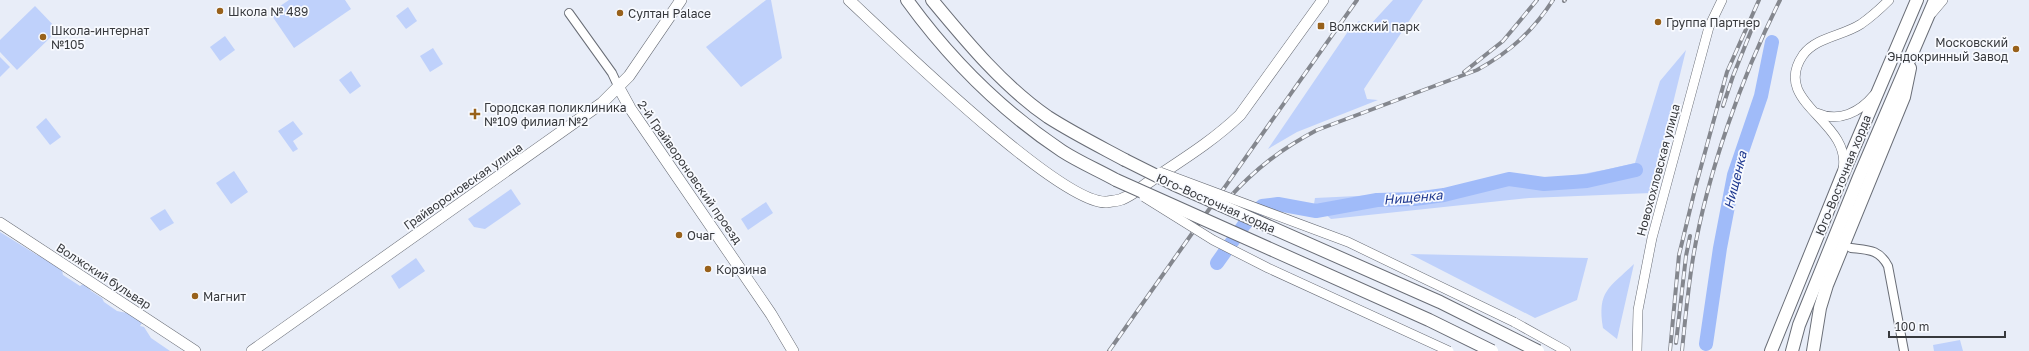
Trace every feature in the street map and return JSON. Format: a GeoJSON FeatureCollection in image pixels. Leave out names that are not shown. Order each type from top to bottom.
{"type":"FeatureCollection","features":[{"type":"Feature","properties":{"kind":"main road","name":"Грайвороновская улица"},"geometry":{"type":"LineString","coordinates":[[252,351],[589,112],[619,88],[681,0]]}},
{"type":"Feature","properties":{"kind":"main road"},"geometry":{"type":"LineString","coordinates":[[849,0],[965,108],[1065,186],[1087,198],[1105,202],[1122,200],[1204,146],[1240,115],[1323,0]]}},
{"type":"Feature","properties":{"kind":"main road","name":"Юго-Восточная хорда"},"geometry":{"type":"LineString","coordinates":[[907,0],[938,40],[962,66],[1013,115],[1063,152],[1116,180],[1429,320],[1492,351]]}},
{"type":"Feature","properties":{"kind":"main road","name":"Юго-Восточная хорда"},"geometry":{"type":"LineString","coordinates":[[932,0],[965,40],[1020,94],[1052,119],[1125,160],[1173,184],[1440,302],[1538,351]]}},
{"type":"Feature","properties":{"kind":"main road","name":"Юго-Восточная хорда"},"geometry":{"type":"LineString","coordinates":[[1771,351],[1842,176],[1917,0]]}},
{"type":"Feature","properties":{"kind":"main road","name":"Юго-Восточная хорда"},"geometry":{"type":"LineString","coordinates":[[1792,351],[1799,326],[1859,177],[1934,0]]}},
{"type":"Feature","properties":{"kind":"main road"},"geometry":{"type":"LineString","coordinates":[[1813,351],[1820,308],[1827,285],[1904,97],[1915,44]]}},
{"type":"Feature","properties":{"kind":"main road","name":"2-й Грайвороновский проезд"},"geometry":{"type":"LineString","coordinates":[[619,88],[630,108],[771,314],[793,351]]}},
{"type":"Feature","properties":{"kind":"main road","name":"Волжский бульвар"},"geometry":{"type":"LineString","coordinates":[[0,223],[195,351]]}},
{"type":"Feature","properties":{"kind":"street","name":"Новохохловская улица"},"geometry":{"type":"LineString","coordinates":[[1637,351],[1638,310],[1652,238],[1709,27],[1722,0]]}},
{"type":"Feature","properties":{"kind":"street"},"geometry":{"type":"LineString","coordinates":[[1842,176],[1844,157],[1839,142],[1826,123],[1810,108],[1798,92],[1796,78],[1798,65],[1804,53],[1815,44],[1842,34],[1861,24],[1889,0]]}},
{"type":"Feature","properties":{"kind":"street"},"geometry":{"type":"LineString","coordinates":[[1922,28],[1943,0]]}},
{"type":"Feature","properties":{"kind":"street"},"geometry":{"type":"LineString","coordinates":[[569,13],[612,73],[619,88]]}},
{"type":"Feature","properties":{"kind":"street"},"geometry":{"type":"LineString","coordinates":[[1810,108],[1822,115],[1842,116],[1861,108],[1878,91]]}},
{"type":"Feature","properties":{"kind":"street"},"geometry":{"type":"LineString","coordinates":[[1125,160],[1348,242],[1514,322],[1566,351]]}},
{"type":"Feature","properties":{"kind":"street"},"geometry":{"type":"LineString","coordinates":[[1116,180],[1213,240],[1268,268],[1449,351]]}},
{"type":"Feature","properties":{"kind":"street"},"geometry":{"type":"LineString","coordinates":[[1851,248],[1875,251],[1883,257],[1888,266],[1904,351]]}},
{"type":"Feature","properties":{"kind":"shaded area"},"geometry":{"type":"Polygon","coordinates":[[[289,0],[345,0],[351,9],[294,48],[270,13],[289,0]]]}},
{"type":"Feature","properties":{"kind":"shaded area"},"geometry":{"type":"Polygon","coordinates":[[[766,0],[771,0],[782,58],[741,87],[706,47],[766,0]]]}},
{"type":"Feature","properties":{"kind":"shaded area"},"geometry":{"type":"Polygon","coordinates":[[[1393,0],[1423,0],[1364,89],[1367,99],[1378,100],[1297,132],[1268,149],[1351,27],[1359,21],[1365,25],[1370,25],[1393,0]]]}},
{"type":"Feature","properties":{"kind":"shaded area"},"geometry":{"type":"Polygon","coordinates":[[[35,6],[58,30],[17,70],[0,52],[0,40],[35,6]]]}},
{"type":"Feature","properties":{"kind":"shaded area"},"geometry":{"type":"Polygon","coordinates":[[[408,7],[417,21],[406,29],[396,16],[408,7]]]}},
{"type":"Feature","properties":{"kind":"shaded area"},"geometry":{"type":"Polygon","coordinates":[[[225,36],[235,50],[220,61],[210,47],[225,36]]]}},
{"type":"Feature","properties":{"kind":"shaded area"},"geometry":{"type":"Polygon","coordinates":[[[433,48],[443,64],[430,72],[420,56],[433,48]]]}},
{"type":"Feature","properties":{"kind":"shaded area"},"geometry":{"type":"Polygon","coordinates":[[[1686,50],[1651,193],[1529,198],[1331,219],[1314,204],[1315,198],[1396,194],[1516,184],[1635,163],[1660,81],[1686,50]]]}},
{"type":"Feature","properties":{"kind":"shaded area"},"geometry":{"type":"Polygon","coordinates":[[[0,57],[10,67],[0,77],[0,57]]]}},
{"type":"Feature","properties":{"kind":"shaded area"},"geometry":{"type":"Polygon","coordinates":[[[351,71],[361,86],[350,94],[339,80],[351,71]]]}},
{"type":"Feature","properties":{"kind":"shaded area"},"geometry":{"type":"Polygon","coordinates":[[[46,118],[61,137],[50,145],[36,127],[46,118]]]}},
{"type":"Feature","properties":{"kind":"shaded area"},"geometry":{"type":"Polygon","coordinates":[[[293,121],[303,134],[293,141],[298,149],[293,152],[278,131],[293,121]]]}},
{"type":"Feature","properties":{"kind":"shaded area"},"geometry":{"type":"Polygon","coordinates":[[[234,171],[248,192],[231,204],[216,183],[234,171]]]}},
{"type":"Feature","properties":{"kind":"shaded area"},"geometry":{"type":"Polygon","coordinates":[[[511,189],[521,204],[485,229],[474,227],[468,219],[511,189]]]}},
{"type":"Feature","properties":{"kind":"shaded area"},"geometry":{"type":"Polygon","coordinates":[[[766,202],[773,213],[748,230],[741,219],[766,202]]]}},
{"type":"Feature","properties":{"kind":"shaded area"},"geometry":{"type":"Polygon","coordinates":[[[165,209],[174,223],[160,231],[150,218],[165,209]]]}},
{"type":"Feature","properties":{"kind":"shaded area"},"geometry":{"type":"Polygon","coordinates":[[[0,232],[37,255],[48,258],[62,270],[63,275],[80,286],[85,283],[91,291],[117,311],[132,314],[142,323],[140,326],[144,327],[151,338],[170,351],[0,351],[0,232]]]}},
{"type":"Feature","properties":{"kind":"shaded area"},"geometry":{"type":"Polygon","coordinates":[[[1410,254],[1588,258],[1577,300],[1535,318],[1410,254]]]}},
{"type":"Feature","properties":{"kind":"shaded area"},"geometry":{"type":"Polygon","coordinates":[[[416,258],[425,271],[399,289],[391,276],[416,258]]]}},
{"type":"Feature","properties":{"kind":"shaded area"},"geometry":{"type":"Polygon","coordinates":[[[1634,264],[1617,339],[1603,328],[1602,306],[1607,291],[1634,264]]]}},
{"type":"Feature","properties":{"kind":"shaded area"},"geometry":{"type":"Polygon","coordinates":[[[1960,340],[1963,351],[1934,351],[1933,345],[1960,340]]]}},
{"type":"Feature","properties":{"kind":"waterway","name":"Нищенка"},"geometry":{"type":"LineString","coordinates":[[1706,344],[1720,248],[1734,175],[1761,96],[1772,42]]}},
{"type":"Feature","properties":{"kind":"waterway","name":"Нищенка"},"geometry":{"type":"LineString","coordinates":[[1217,263],[1244,225],[1262,206],[1278,204],[1316,211],[1377,200],[1415,199],[1444,195],[1509,179],[1544,184],[1587,181],[1636,170]]}},
{"type":"Feature","properties":{"kind":"railway"},"geometry":{"type":"LineString","coordinates":[[1109,351],[1357,0]]}},
{"type":"Feature","properties":{"kind":"railway"},"geometry":{"type":"LineString","coordinates":[[1464,72],[1503,41],[1537,0]]}},
{"type":"Feature","properties":{"kind":"railway"},"geometry":{"type":"LineString","coordinates":[[1228,199],[1248,178],[1269,160],[1317,130],[1477,70],[1489,63],[1520,40],[1529,31],[1553,0]]}},
{"type":"Feature","properties":{"kind":"railway"},"geometry":{"type":"LineString","coordinates":[[1670,351],[1679,255],[1696,185],[1727,72],[1759,0]]}},
{"type":"Feature","properties":{"kind":"railway"},"geometry":{"type":"LineString","coordinates":[[1682,351],[1693,258],[1707,193],[1739,93],[1780,0]]}},
{"type":"Feature","properties":{"kind":"railway"},"geometry":{"type":"LineString","coordinates":[[1723,106],[1751,31]]}},
{"type":"Feature","properties":{"kind":"railway"},"geometry":{"type":"LineString","coordinates":[[1676,343],[1686,256],[1690,236]]}},
{"type":"Feature","properties":{"kind":"place","name":"Школа № 489"},"geometry":{"type":"Point","coordinates":[220,11]}},
{"type":"Feature","properties":{"kind":"place","name":"Султан Palace"},"geometry":{"type":"Point","coordinates":[620,13]}},
{"type":"Feature","properties":{"kind":"place","name":"Группа Партнер"},"geometry":{"type":"Point","coordinates":[1658,22]}},
{"type":"Feature","properties":{"kind":"place","name":"Волжский парк"},"geometry":{"type":"Point","coordinates":[1321,26]}},
{"type":"Feature","properties":{"kind":"place","name":"Школа-интернат №105"},"geometry":{"type":"Point","coordinates":[43,37]}},
{"type":"Feature","properties":{"kind":"place","name":"Московский Эндокринный Завод"},"geometry":{"type":"Point","coordinates":[2016,49]}},
{"type":"Feature","properties":{"kind":"place","name":"Городская поликлиника №109 филиал №2"},"geometry":{"type":"Point","coordinates":[475,114]}},
{"type":"Feature","properties":{"kind":"place","name":"Очаг"},"geometry":{"type":"Point","coordinates":[679,235]}},
{"type":"Feature","properties":{"kind":"place","name":"Корзина"},"geometry":{"type":"Point","coordinates":[708,269]}},
{"type":"Feature","properties":{"kind":"place","name":"Магнит"},"geometry":{"type":"Point","coordinates":[195,296]}}]}
